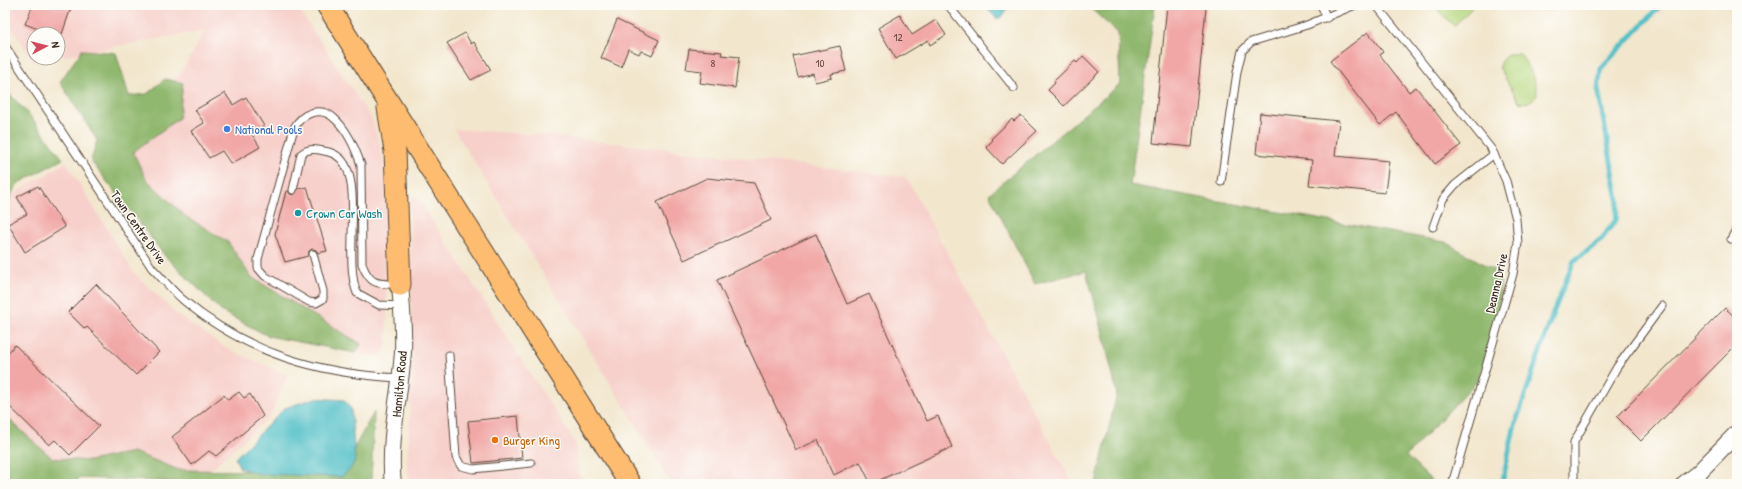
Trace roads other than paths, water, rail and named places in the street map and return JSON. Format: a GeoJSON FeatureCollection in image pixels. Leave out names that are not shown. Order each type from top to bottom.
{"type":"FeatureCollection","features":[{"type":"Feature","properties":{"kind":"main road"},"geometry":{"type":"LineString","coordinates":[[327,5],[630,484]]}},
{"type":"Feature","properties":{"kind":"main road"},"geometry":{"type":"LineString","coordinates":[[386,98],[395,151],[400,284]]}},
{"type":"Feature","properties":{"kind":"street","name":"Hamilton Road"},"geometry":{"type":"LineString","coordinates":[[393,484],[394,436],[403,352],[400,284]]}},
{"type":"Feature","properties":{"kind":"street"},"geometry":{"type":"LineString","coordinates":[[1684,484],[1702,479],[1737,433]]}},
{"type":"Feature","properties":{"kind":"lane"},"geometry":{"type":"LineString","coordinates":[[948,5],[1014,88]]}},
{"type":"Feature","properties":{"kind":"lane"},"geometry":{"type":"LineString","coordinates":[[1321,5],[1327,18]]}},
{"type":"Feature","properties":{"kind":"lane"},"geometry":{"type":"LineString","coordinates":[[1221,182],[1242,51],[1251,42],[1327,18],[1355,5]]}},
{"type":"Feature","properties":{"kind":"lane","name":"Deanna Drive"},"geometry":{"type":"LineString","coordinates":[[1376,5],[1494,154],[1506,181],[1516,219],[1518,243],[1513,274],[1452,484]]}},
{"type":"Feature","properties":{"kind":"lane","name":"Town Centre Drive"},"geometry":{"type":"LineString","coordinates":[[5,46],[152,268],[181,298],[216,325],[265,351],[300,364],[340,372],[400,378]]}},
{"type":"Feature","properties":{"kind":"lane"},"geometry":{"type":"LineString","coordinates":[[313,254],[323,291],[323,298],[316,303],[309,302],[265,276],[258,268],[258,259],[294,128],[298,120],[305,114],[320,112],[335,118],[357,152],[361,165],[362,264],[367,276],[373,281],[400,284]]}},
{"type":"Feature","properties":{"kind":"lane"},"geometry":{"type":"LineString","coordinates":[[293,190],[302,154],[307,150],[314,149],[332,153],[340,158],[346,167],[351,183],[352,276],[357,293],[379,305],[402,306]]}},
{"type":"Feature","properties":{"kind":"lane"},"geometry":{"type":"LineString","coordinates":[[1433,227],[1443,199],[1455,185],[1494,154]]}},
{"type":"Feature","properties":{"kind":"lane"},"geometry":{"type":"LineString","coordinates":[[1731,239],[1737,228]]}},
{"type":"Feature","properties":{"kind":"lane"},"geometry":{"type":"LineString","coordinates":[[1574,484],[1574,442],[1617,367],[1662,306]]}},
{"type":"Feature","properties":{"kind":"lane"},"geometry":{"type":"LineString","coordinates":[[449,355],[456,457],[461,466],[473,469],[531,463]]}},
{"type":"Feature","properties":{"kind":"water"},"geometry":{"type":"Polygon","coordinates":[[[984,5],[1003,5],[1006,8],[1005,13],[1001,18],[996,18],[984,5]]]}},
{"type":"Feature","properties":{"kind":"water"},"geometry":{"type":"Polygon","coordinates":[[[315,398],[344,400],[351,409],[355,461],[349,471],[341,477],[260,474],[240,468],[235,458],[285,408],[315,398]]]}},
{"type":"Feature","properties":{"kind":"waterway"},"geometry":{"type":"LineString","coordinates":[[1502,484],[1514,428],[1553,313],[1574,261],[1600,241],[1616,220],[1618,200],[1598,89],[1601,68],[1661,5]]}},
{"type":"Feature","properties":{"kind":"place","name":"National Pools"},"geometry":{"type":"Point","coordinates":[227,129]}},
{"type":"Feature","properties":{"kind":"place","name":"Crown Car Wash"},"geometry":{"type":"Point","coordinates":[298,213]}},
{"type":"Feature","properties":{"kind":"place","name":"Burger King"},"geometry":{"type":"Point","coordinates":[495,440]}}]}
